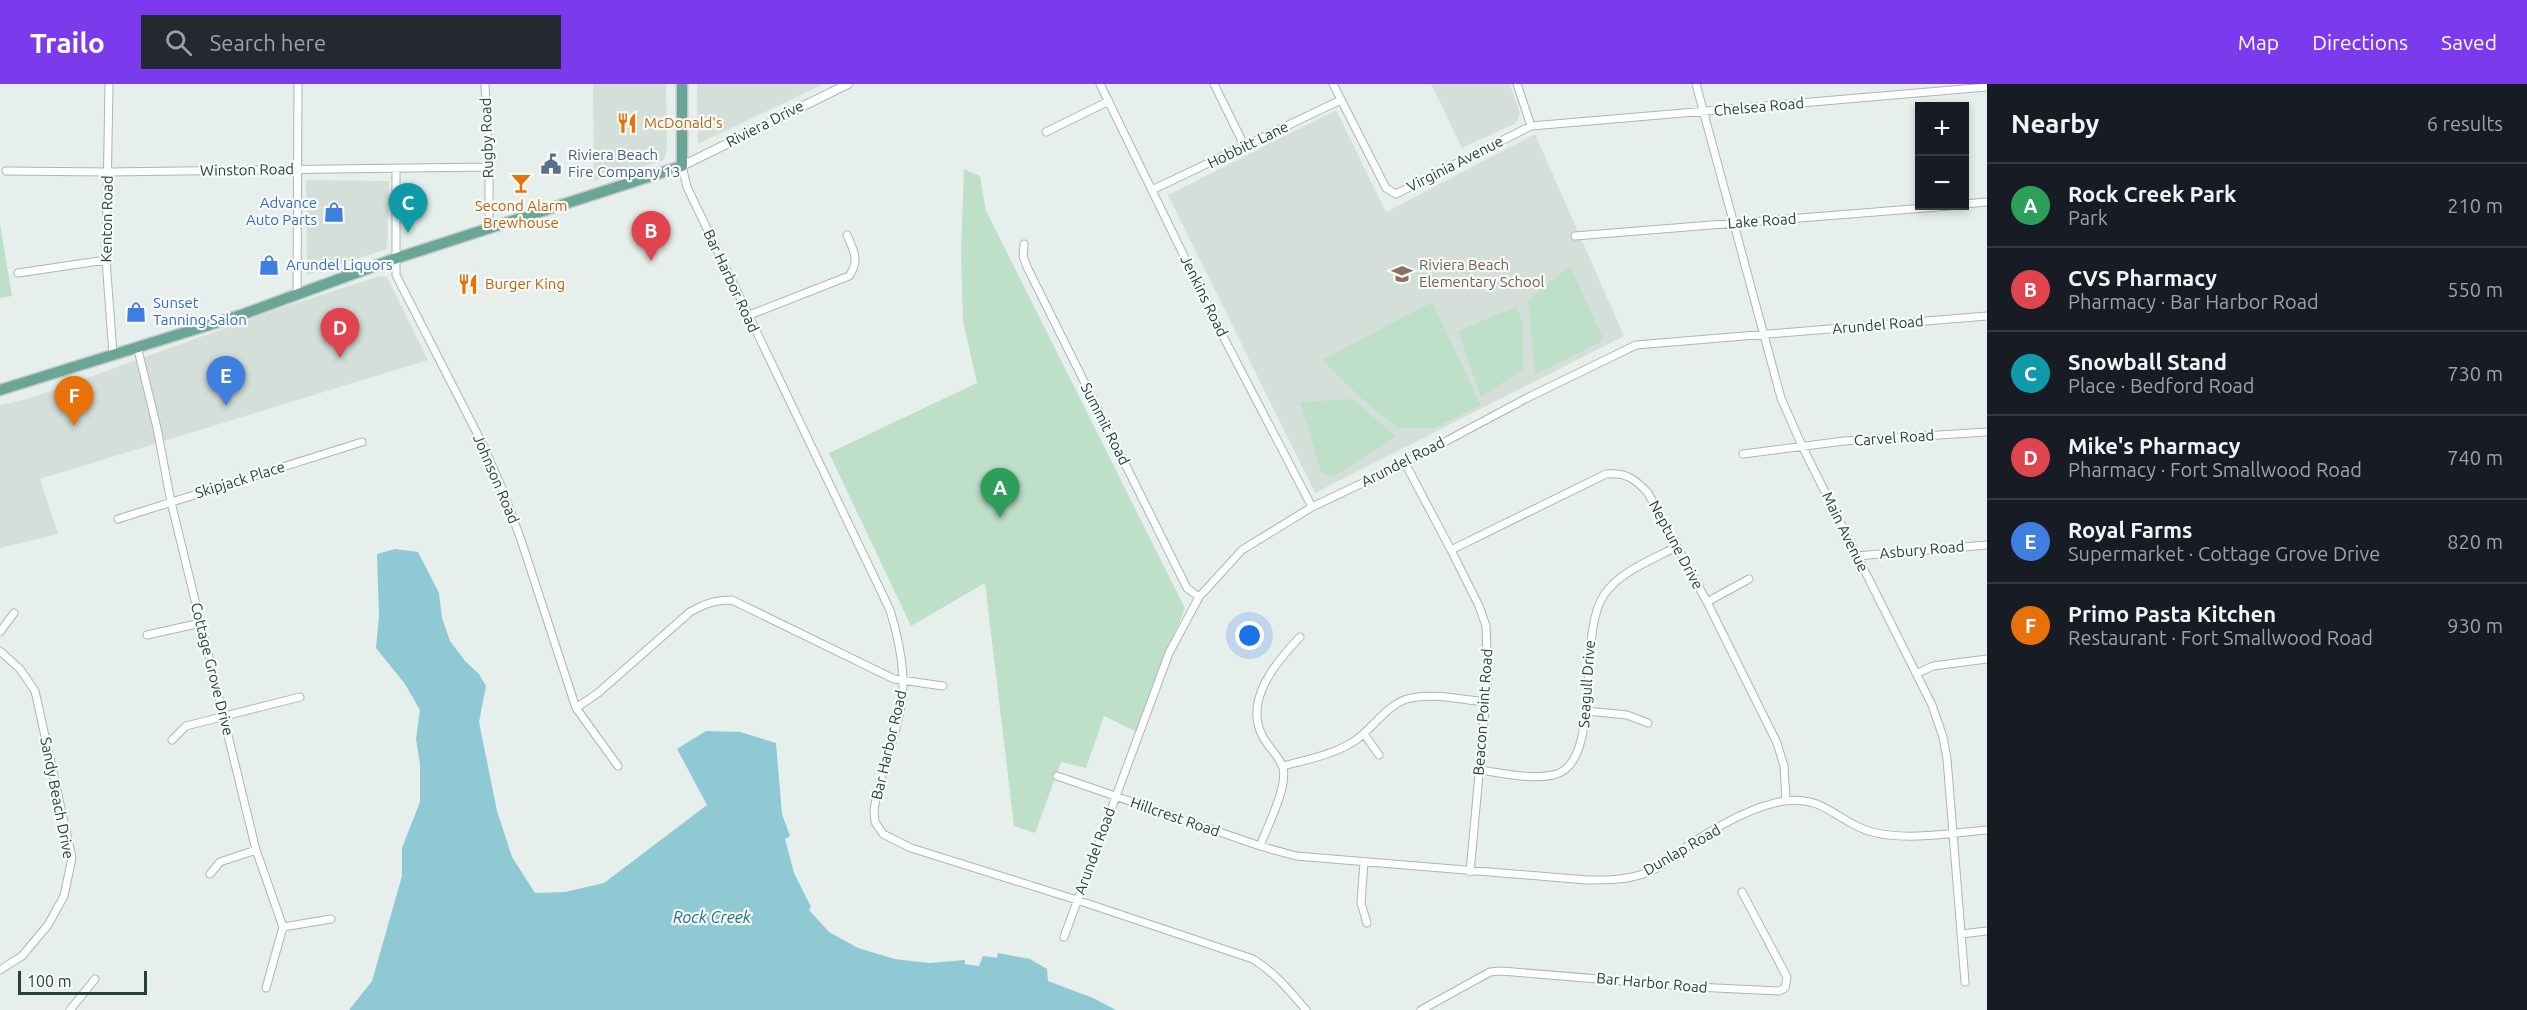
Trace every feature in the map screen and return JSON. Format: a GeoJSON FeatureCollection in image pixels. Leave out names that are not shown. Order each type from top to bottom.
{"type":"FeatureCollection","features":[{"type":"Feature","properties":{"kind":"main road"},"geometry":{"type":"LineString","coordinates":[[0,390],[297,296],[394,259],[682,166],[682,84]]}},
{"type":"Feature","properties":{"kind":"street","name":"Kenton Road"},"geometry":{"type":"LineString","coordinates":[[109,84],[106,260],[113,354]]}},
{"type":"Feature","properties":{"kind":"street"},"geometry":{"type":"LineString","coordinates":[[297,296],[298,84]]}},
{"type":"Feature","properties":{"kind":"street","name":"Rugby Road"},"geometry":{"type":"LineString","coordinates":[[485,84],[489,229]]}},
{"type":"Feature","properties":{"kind":"street","name":"Riviera Drive"},"geometry":{"type":"LineString","coordinates":[[682,166],[848,84]]}},
{"type":"Feature","properties":{"kind":"street","name":"Jenkins Road"},"geometry":{"type":"LineString","coordinates":[[1100,84],[1154,189],[1197,282],[1312,507]]}},
{"type":"Feature","properties":{"kind":"street"},"geometry":{"type":"LineString","coordinates":[[1214,84],[1245,147]]}},
{"type":"Feature","properties":{"kind":"street","name":"Virginia Avenue"},"geometry":{"type":"LineString","coordinates":[[1333,84],[1386,188],[1396,194],[1531,126]]}},
{"type":"Feature","properties":{"kind":"street"},"geometry":{"type":"LineString","coordinates":[[1517,84],[1531,126]]}},
{"type":"Feature","properties":{"kind":"street","name":"Main Avenue"},"geometry":{"type":"LineString","coordinates":[[1696,84],[1780,398],[1856,556],[1932,705],[1943,737],[1965,982]]}},
{"type":"Feature","properties":{"kind":"street","name":"Chelsea Road"},"geometry":{"type":"LineString","coordinates":[[1531,126],[1987,87]]}},
{"type":"Feature","properties":{"kind":"street","name":"Hobbitt Lane"},"geometry":{"type":"LineString","coordinates":[[1154,189],[1341,100]]}},
{"type":"Feature","properties":{"kind":"street"},"geometry":{"type":"LineString","coordinates":[[1046,132],[1109,101]]}},
{"type":"Feature","properties":{"kind":"street","name":"Bar Harbor Road"},"geometry":{"type":"LineString","coordinates":[[682,166],[687,187],[747,316],[890,610],[900,644],[903,680],[899,712],[874,810],[875,822],[883,834],[911,848],[1252,958],[1287,987],[1306,1010]]}},
{"type":"Feature","properties":{"kind":"street","name":"Winston Road"},"geometry":{"type":"LineString","coordinates":[[6,171],[108,172],[489,167]]}},
{"type":"Feature","properties":{"kind":"street","name":"Johnson Road"},"geometry":{"type":"LineString","coordinates":[[396,169],[394,259],[396,275],[483,445],[503,491],[576,708],[618,766]]}},
{"type":"Feature","properties":{"kind":"street"},"geometry":{"type":"LineString","coordinates":[[1969,204],[1987,202]]}},
{"type":"Feature","properties":{"kind":"street","name":"Lake Road"},"geometry":{"type":"LineString","coordinates":[[1575,236],[1915,209]]}},
{"type":"Feature","properties":{"kind":"street"},"geometry":{"type":"LineString","coordinates":[[747,316],[849,276],[855,269],[856,257],[847,235]]}},
{"type":"Feature","properties":{"kind":"street","name":"Summit Road"},"geometry":{"type":"LineString","coordinates":[[1024,244],[1023,256],[1027,267],[1187,588],[1199,597]]}},
{"type":"Feature","properties":{"kind":"street"},"geometry":{"type":"LineString","coordinates":[[18,273],[106,260]]}},
{"type":"Feature","properties":{"kind":"street","name":"Arundel Road"},"geometry":{"type":"LineString","coordinates":[[1064,937],[1169,653],[1199,597],[1242,550],[1312,507],[1405,463],[1527,398],[1636,345],[1987,316]]}},
{"type":"Feature","properties":{"kind":"street","name":"Cottage Grove Drive"},"geometry":{"type":"LineString","coordinates":[[136,346],[157,428],[171,502],[256,850],[284,927]]}},
{"type":"Feature","properties":{"kind":"street","name":"Carvel Road"},"geometry":{"type":"LineString","coordinates":[[1743,454],[1802,446],[1987,432]]}},
{"type":"Feature","properties":{"kind":"street","name":"Skipjack Place"},"geometry":{"type":"LineString","coordinates":[[118,519],[362,442]]}},
{"type":"Feature","properties":{"kind":"street","name":"Beacon Point Road"},"geometry":{"type":"LineString","coordinates":[[1405,463],[1479,606],[1486,626],[1488,677],[1470,872]]}},
{"type":"Feature","properties":{"kind":"street","name":"Neptune Drive"},"geometry":{"type":"LineString","coordinates":[[1451,550],[1593,478],[1617,473],[1627,474],[1648,493],[1707,602],[1777,743],[1784,766],[1786,801]]}},
{"type":"Feature","properties":{"kind":"street","name":"Asbury Road"},"geometry":{"type":"LineString","coordinates":[[1856,556],[1987,545]]}},
{"type":"Feature","properties":{"kind":"street","name":"Seagull Drive"},"geometry":{"type":"LineString","coordinates":[[1480,771],[1539,777],[1566,771],[1573,764],[1579,754],[1586,711],[1590,640],[1597,605],[1616,581],[1676,547]]}},
{"type":"Feature","properties":{"kind":"street"},"geometry":{"type":"LineString","coordinates":[[1707,602],[1749,579]]}},
{"type":"Feature","properties":{"kind":"street"},"geometry":{"type":"LineString","coordinates":[[576,708],[598,693],[690,612],[704,604],[718,600],[732,600],[894,679],[943,686]]}},
{"type":"Feature","properties":{"kind":"street"},"geometry":{"type":"LineString","coordinates":[[0,632],[14,612]]}},
{"type":"Feature","properties":{"kind":"street"},"geometry":{"type":"LineString","coordinates":[[147,635],[201,623]]}},
{"type":"Feature","properties":{"kind":"street"},"geometry":{"type":"LineString","coordinates":[[1260,846],[1284,777],[1283,766],[1262,736],[1256,712],[1264,684],[1273,669],[1300,637]]}},
{"type":"Feature","properties":{"kind":"street","name":"Sandy Beach Drive"},"geometry":{"type":"LineString","coordinates":[[0,651],[20,669],[35,691],[72,858],[64,896],[48,925],[22,956],[0,970]]}},
{"type":"Feature","properties":{"kind":"street"},"geometry":{"type":"LineString","coordinates":[[1916,674],[1933,666],[1987,659]]}},
{"type":"Feature","properties":{"kind":"street"},"geometry":{"type":"LineString","coordinates":[[1283,766],[1343,747],[1364,734],[1389,711],[1406,700],[1425,697],[1486,702]]}},
{"type":"Feature","properties":{"kind":"street"},"geometry":{"type":"LineString","coordinates":[[172,740],[186,726],[300,698]]}},
{"type":"Feature","properties":{"kind":"street"},"geometry":{"type":"LineString","coordinates":[[1586,711],[1627,715],[1648,723]]}},
{"type":"Feature","properties":{"kind":"street"},"geometry":{"type":"LineString","coordinates":[[1364,734],[1379,755]]}},
{"type":"Feature","properties":{"kind":"street","name":"Hillcrest Road"},"geometry":{"type":"LineString","coordinates":[[1057,776],[1260,846]]}},
{"type":"Feature","properties":{"kind":"street","name":"Dunlap Road"},"geometry":{"type":"LineString","coordinates":[[1260,846],[1296,856],[1470,872],[1616,880],[1648,872],[1716,829],[1767,804],[1786,801],[1802,800],[1820,804],[1854,825],[1873,833],[1917,835],[1987,830]]}},
{"type":"Feature","properties":{"kind":"street"},"geometry":{"type":"LineString","coordinates":[[210,874],[220,862],[256,850]]}},
{"type":"Feature","properties":{"kind":"street"},"geometry":{"type":"LineString","coordinates":[[1364,862],[1361,903],[1367,923]]}},
{"type":"Feature","properties":{"kind":"street","name":"Bar Harbor Road"},"geometry":{"type":"LineString","coordinates":[[1421,1010],[1490,972],[1502,971],[1696,987],[1779,991],[1785,988],[1787,977],[1742,892]]}},
{"type":"Feature","properties":{"kind":"street"},"geometry":{"type":"LineString","coordinates":[[266,988],[284,927],[331,919]]}},
{"type":"Feature","properties":{"kind":"street"},"geometry":{"type":"LineString","coordinates":[[1961,934],[1987,932]]}},
{"type":"Feature","properties":{"kind":"street"},"geometry":{"type":"LineString","coordinates":[[70,1010],[95,979]]}},
{"type":"Feature","properties":{"kind":"shaded area"},"geometry":{"type":"Polygon","coordinates":[[[593,84],[666,84],[667,148],[664,160],[594,181],[593,84]]]}},
{"type":"Feature","properties":{"kind":"shaded area"},"geometry":{"type":"Polygon","coordinates":[[[697,84],[824,84],[698,144],[697,84]]]}},
{"type":"Feature","properties":{"kind":"shaded area"},"geometry":{"type":"Polygon","coordinates":[[[1431,84],[1510,84],[1520,114],[1516,123],[1462,148],[1431,84]]]}},
{"type":"Feature","properties":{"kind":"shaded area","name":"Riviera Beach Elementary School"},"geometry":{"type":"Polygon","coordinates":[[[1336,110],[1386,212],[1535,134],[1624,336],[1315,493],[1168,195],[1336,110]]]}},
{"type":"Feature","properties":{"kind":"shaded area"},"geometry":{"type":"Polygon","coordinates":[[[306,180],[389,181],[387,249],[307,275],[306,180]]]}},
{"type":"Feature","properties":{"kind":"shaded area"},"geometry":{"type":"Polygon","coordinates":[[[380,276],[387,277],[428,360],[40,479],[58,534],[0,548],[0,405],[31,398],[278,309],[380,276]]]}},
{"type":"Feature","properties":{"kind":"green space"},"geometry":{"type":"Polygon","coordinates":[[[964,169],[980,176],[986,211],[1185,608],[1137,732],[1104,716],[1086,768],[1061,762],[1035,833],[1014,826],[985,583],[911,626],[829,453],[977,383],[963,321],[961,252],[964,169]]]}},
{"type":"Feature","properties":{"kind":"green space"},"geometry":{"type":"Polygon","coordinates":[[[0,224],[12,296],[0,298],[0,224]]]}},
{"type":"Feature","properties":{"kind":"green space"},"geometry":{"type":"Polygon","coordinates":[[[1570,266],[1604,340],[1535,375],[1528,300],[1570,266]]]}},
{"type":"Feature","properties":{"kind":"green space"},"geometry":{"type":"Polygon","coordinates":[[[1432,302],[1481,405],[1434,428],[1397,428],[1363,400],[1322,360],[1432,302]]]}},
{"type":"Feature","properties":{"kind":"green space"},"geometry":{"type":"Polygon","coordinates":[[[1517,306],[1523,324],[1523,369],[1481,397],[1458,331],[1517,306]]]}},
{"type":"Feature","properties":{"kind":"green space"},"geometry":{"type":"Polygon","coordinates":[[[1354,399],[1396,437],[1333,477],[1321,472],[1300,402],[1354,399]]]}},
{"type":"Feature","properties":{"kind":"water","name":"Rock Creek"},"geometry":{"type":"Polygon","coordinates":[[[395,549],[418,552],[439,593],[442,618],[450,641],[465,661],[479,674],[486,686],[479,722],[497,811],[512,857],[535,893],[565,892],[604,883],[707,805],[677,749],[706,731],[740,732],[776,743],[782,814],[790,836],[785,839],[794,873],[811,907],[809,910],[829,932],[858,948],[895,959],[930,963],[965,960],[965,964],[979,966],[983,956],[997,958],[998,953],[1030,959],[1047,969],[1048,981],[1093,998],[1116,1010],[349,1010],[372,981],[402,876],[402,848],[420,802],[420,764],[416,739],[420,710],[405,684],[376,648],[379,616],[377,554],[395,549]]]}},
{"type":"Feature","properties":{"kind":"place","name":"McDonald's"},"geometry":{"type":"Point","coordinates":[627,123]}},
{"type":"Feature","properties":{"kind":"place","name":"Riviera Beach Fire Company 13"},"geometry":{"type":"Point","coordinates":[551,164]}},
{"type":"Feature","properties":{"kind":"place","name":"Second Alarm Brewhouse"},"geometry":{"type":"Point","coordinates":[521,183]}},
{"type":"Feature","properties":{"kind":"place","name":"Advance Auto Parts"},"geometry":{"type":"Point","coordinates":[334,212]}},
{"type":"Feature","properties":{"kind":"place","name":"Snowball Stand"},"geometry":{"type":"Point","coordinates":[408,233]}},
{"type":"Feature","properties":{"kind":"place","name":"CVS Pharmacy"},"geometry":{"type":"Point","coordinates":[651,261]}},
{"type":"Feature","properties":{"kind":"place","name":"Arundel Liquors"},"geometry":{"type":"Point","coordinates":[269,265]}},
{"type":"Feature","properties":{"kind":"place","name":"Riviera Beach Elementary School"},"geometry":{"type":"Point","coordinates":[1402,274]}},
{"type":"Feature","properties":{"kind":"place","name":"Burger King"},"geometry":{"type":"Point","coordinates":[468,284]}},
{"type":"Feature","properties":{"kind":"place","name":"Sunset Tanning Salon"},"geometry":{"type":"Point","coordinates":[136,312]}},
{"type":"Feature","properties":{"kind":"place","name":"Mike's Pharmacy"},"geometry":{"type":"Point","coordinates":[340,358]}},
{"type":"Feature","properties":{"kind":"place","name":"Royal Farms"},"geometry":{"type":"Point","coordinates":[226,406]}},
{"type":"Feature","properties":{"kind":"place","name":"Primo Pasta Kitchen"},"geometry":{"type":"Point","coordinates":[74,426]}},
{"type":"Feature","properties":{"kind":"place","name":"Rock Creek Park"},"geometry":{"type":"Point","coordinates":[1000,518]}}]}
